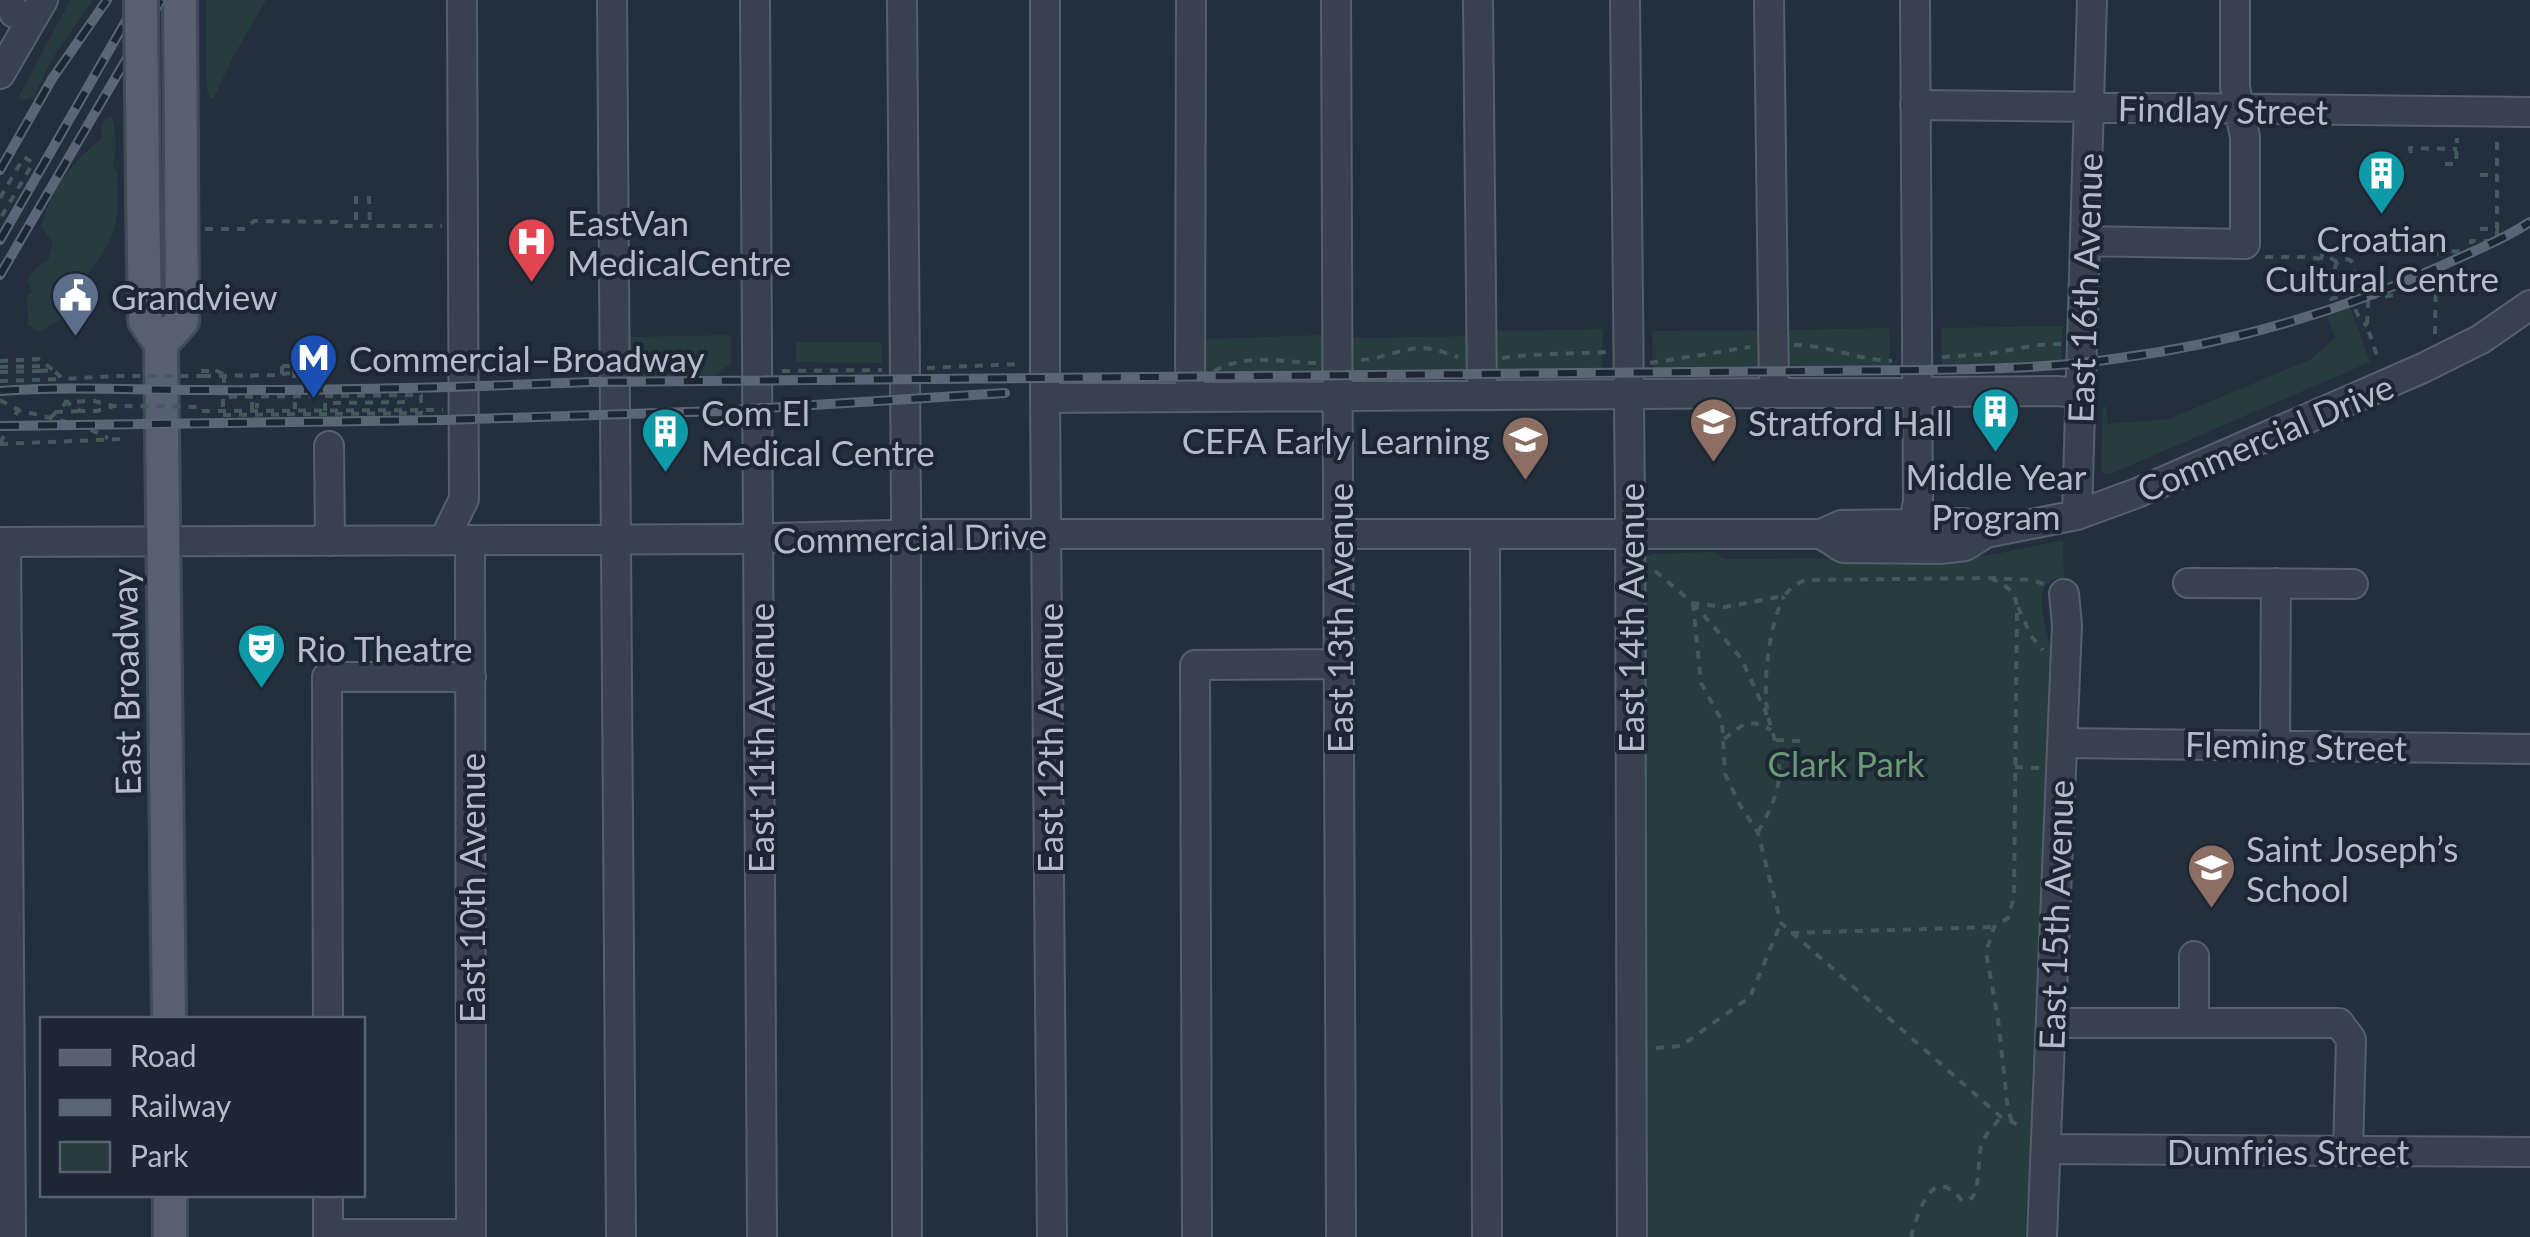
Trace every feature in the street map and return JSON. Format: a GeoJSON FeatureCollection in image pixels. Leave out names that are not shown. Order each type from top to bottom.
{"type":"FeatureCollection","features":[{"type":"Feature","properties":{"kind":"main road","name":"East Broadway"},"geometry":{"type":"LineString","coordinates":[[141,0],[145,321],[161,344],[168,1017]]}},
{"type":"Feature","properties":{"kind":"main road","name":"East Broadway"},"geometry":{"type":"LineString","coordinates":[[161,344],[182,321],[180,0]]}},
{"type":"Feature","properties":{"kind":"main road"},"geometry":{"type":"LineString","coordinates":[[170,1197],[170,1237]]}},
{"type":"Feature","properties":{"kind":"street"},"geometry":{"type":"LineString","coordinates":[[0,74],[43,0]]}},
{"type":"Feature","properties":{"kind":"street","name":"East 10th Avenue"},"geometry":{"type":"LineString","coordinates":[[462,0],[464,500],[457,540],[470,677],[472,1236]]}},
{"type":"Feature","properties":{"kind":"street"},"geometry":{"type":"LineString","coordinates":[[612,0],[621,1237]]}},
{"type":"Feature","properties":{"kind":"street","name":"East 11th Avenue"},"geometry":{"type":"LineString","coordinates":[[756,0],[762,1237]]}},
{"type":"Feature","properties":{"kind":"street"},"geometry":{"type":"LineString","coordinates":[[902,0],[907,1237]]}},
{"type":"Feature","properties":{"kind":"street","name":"East 12th Avenue"},"geometry":{"type":"LineString","coordinates":[[1045,0],[1044,398],[1052,1237]]}},
{"type":"Feature","properties":{"kind":"street"},"geometry":{"type":"LineString","coordinates":[[1190,0],[1190,393]]}},
{"type":"Feature","properties":{"kind":"street","name":"East 13th Avenue"},"geometry":{"type":"LineString","coordinates":[[1336,0],[1341,1237]]}},
{"type":"Feature","properties":{"kind":"street"},"geometry":{"type":"LineString","coordinates":[[1478,0],[1482,394]]}},
{"type":"Feature","properties":{"kind":"street","name":"East 14th Avenue"},"geometry":{"type":"LineString","coordinates":[[1625,0],[1632,1237]]}},
{"type":"Feature","properties":{"kind":"street"},"geometry":{"type":"LineString","coordinates":[[1770,0],[1774,391]]}},
{"type":"Feature","properties":{"kind":"street"},"geometry":{"type":"LineString","coordinates":[[1914,0],[1918,501],[1914,523]]}},
{"type":"Feature","properties":{"kind":"street","name":"East 16th Avenue"},"geometry":{"type":"LineString","coordinates":[[2077,515],[2092,0]]}},
{"type":"Feature","properties":{"kind":"street"},"geometry":{"type":"LineString","coordinates":[[2085,241],[2245,244],[2245,137],[2235,87],[2235,0]]}},
{"type":"Feature","properties":{"kind":"street","name":"Findlay Street"},"geometry":{"type":"LineString","coordinates":[[1915,105],[2530,112]]}},
{"type":"Feature","properties":{"kind":"street","name":"Commercial Drive"},"geometry":{"type":"LineString","coordinates":[[1821,534],[1842,548],[1966,546],[1986,533],[2077,515],[2154,486],[2423,368],[2481,339],[2530,305]]}},
{"type":"Feature","properties":{"kind":"street"},"geometry":{"type":"LineString","coordinates":[[1044,398],[1190,393],[2056,390],[2080,394]]}},
{"type":"Feature","properties":{"kind":"street"},"geometry":{"type":"LineString","coordinates":[[329,446],[330,540]]}},
{"type":"Feature","properties":{"kind":"street","name":"Commercial Drive"},"geometry":{"type":"LineString","coordinates":[[3,542],[906,535],[1821,534],[1841,525],[1914,523],[1965,523],[1986,533]]}},
{"type":"Feature","properties":{"kind":"street"},"geometry":{"type":"LineString","coordinates":[[1486,534],[1488,1237]]}},
{"type":"Feature","properties":{"kind":"street"},"geometry":{"type":"LineString","coordinates":[[3,542],[11,1237]]}},
{"type":"Feature","properties":{"kind":"street"},"geometry":{"type":"LineString","coordinates":[[2188,583],[2353,584]]}},
{"type":"Feature","properties":{"kind":"street"},"geometry":{"type":"LineString","coordinates":[[2275,744],[2276,584]]}},
{"type":"Feature","properties":{"kind":"street","name":"East 15th Avenue"},"geometry":{"type":"LineString","coordinates":[[2042,1237],[2067,626],[2064,594]]}},
{"type":"Feature","properties":{"kind":"street"},"geometry":{"type":"LineString","coordinates":[[1198,1237],[1195,665],[1339,664]]}},
{"type":"Feature","properties":{"kind":"street"},"geometry":{"type":"LineString","coordinates":[[328,1017],[327,677],[470,677]]}},
{"type":"Feature","properties":{"kind":"street","name":"Fleming Street"},"geometry":{"type":"LineString","coordinates":[[2062,743],[2530,749]]}},
{"type":"Feature","properties":{"kind":"street"},"geometry":{"type":"LineString","coordinates":[[2194,956],[2194,1022]]}},
{"type":"Feature","properties":{"kind":"street"},"geometry":{"type":"LineString","coordinates":[[2051,1022],[2339,1024],[2352,1039],[2348,1151]]}},
{"type":"Feature","properties":{"kind":"street","name":"Dumfries Street"},"geometry":{"type":"LineString","coordinates":[[2046,1149],[2530,1152]]}},
{"type":"Feature","properties":{"kind":"street"},"geometry":{"type":"LineString","coordinates":[[328,1197],[328,1236],[472,1236]]}},
{"type":"Feature","properties":{"kind":"path"},"geometry":{"type":"LineString","coordinates":[[2445,164],[2456,164],[2457,138]]}},
{"type":"Feature","properties":{"kind":"path"},"geometry":{"type":"LineString","coordinates":[[2471,251],[2471,241],[2497,240],[2497,139]]}},
{"type":"Feature","properties":{"kind":"path"},"geometry":{"type":"LineString","coordinates":[[2410,142],[2410,153],[2410,148],[2454,149]]}},
{"type":"Feature","properties":{"kind":"path"},"geometry":{"type":"LineString","coordinates":[[0,198],[24,157],[33,162],[0,220]]}},
{"type":"Feature","properties":{"kind":"path"},"geometry":{"type":"LineString","coordinates":[[2480,175],[2497,174]]}},
{"type":"Feature","properties":{"kind":"path"},"geometry":{"type":"LineString","coordinates":[[356,196],[356,226]]}},
{"type":"Feature","properties":{"kind":"path"},"geometry":{"type":"LineString","coordinates":[[370,196],[370,226]]}},
{"type":"Feature","properties":{"kind":"path"},"geometry":{"type":"LineString","coordinates":[[203,229],[245,228],[254,221],[446,226]]}},
{"type":"Feature","properties":{"kind":"path"},"geometry":{"type":"LineString","coordinates":[[2480,229],[2497,229]]}},
{"type":"Feature","properties":{"kind":"path"},"geometry":{"type":"LineString","coordinates":[[2443,232],[2443,252]]}},
{"type":"Feature","properties":{"kind":"path"},"geometry":{"type":"LineString","coordinates":[[2435,334],[2439,252],[2471,251]]}},
{"type":"Feature","properties":{"kind":"path"},"geometry":{"type":"LineString","coordinates":[[2369,298],[2395,295],[2395,288],[2414,288],[2415,281],[2436,276],[2471,251]]}},
{"type":"Feature","properties":{"kind":"path"},"geometry":{"type":"LineString","coordinates":[[2337,262],[2323,253],[2319,268],[2324,284],[2332,298],[2350,293]]}},
{"type":"Feature","properties":{"kind":"path"},"geometry":{"type":"LineString","coordinates":[[2351,260],[2337,262],[2336,275],[2349,278],[2355,272],[2353,253]]}},
{"type":"Feature","properties":{"kind":"path"},"geometry":{"type":"LineString","coordinates":[[2349,278],[2360,320],[2367,326]]}},
{"type":"Feature","properties":{"kind":"path"},"geometry":{"type":"LineString","coordinates":[[2369,284],[2367,326],[2378,360]]}},
{"type":"Feature","properties":{"kind":"path"},"geometry":{"type":"LineString","coordinates":[[1628,356],[1650,363],[1774,344],[1812,345],[1882,361],[2082,344]]}},
{"type":"Feature","properties":{"kind":"path"},"geometry":{"type":"LineString","coordinates":[[1190,393],[1213,371],[1249,358],[1338,362]]}},
{"type":"Feature","properties":{"kind":"path"},"geometry":{"type":"LineString","coordinates":[[0,367],[41,365],[63,379]]}},
{"type":"Feature","properties":{"kind":"path"},"geometry":{"type":"LineString","coordinates":[[0,367],[41,365]]}},
{"type":"Feature","properties":{"kind":"path"},"geometry":{"type":"LineString","coordinates":[[0,380],[282,374],[282,365],[294,366],[295,412]]}},
{"type":"Feature","properties":{"kind":"path"},"geometry":{"type":"LineString","coordinates":[[202,374],[228,366]]}},
{"type":"Feature","properties":{"kind":"path"},"geometry":{"type":"LineString","coordinates":[[216,371],[224,375],[294,373]]}},
{"type":"Feature","properties":{"kind":"path"},"geometry":{"type":"LineString","coordinates":[[252,374],[253,412],[448,410]]}},
{"type":"Feature","properties":{"kind":"path"},"geometry":{"type":"LineString","coordinates":[[224,375],[224,410]]}},
{"type":"Feature","properties":{"kind":"path"},"geometry":{"type":"LineString","coordinates":[[324,412],[325,403],[373,399],[421,395],[421,414],[223,416],[223,397],[309,396],[373,399],[412,402]]}},
{"type":"Feature","properties":{"kind":"path"},"geometry":{"type":"LineString","coordinates":[[309,396],[309,414]]}},
{"type":"Feature","properties":{"kind":"path"},"geometry":{"type":"LineString","coordinates":[[412,411],[412,402],[412,396],[397,396],[397,402],[421,402]]}},
{"type":"Feature","properties":{"kind":"path"},"geometry":{"type":"LineString","coordinates":[[373,399],[374,414]]}},
{"type":"Feature","properties":{"kind":"path"},"geometry":{"type":"LineString","coordinates":[[0,400],[18,410],[83,426],[109,439]]}},
{"type":"Feature","properties":{"kind":"path"},"geometry":{"type":"LineString","coordinates":[[49,419],[67,402],[224,410],[255,407]]}},
{"type":"Feature","properties":{"kind":"path"},"geometry":{"type":"LineString","coordinates":[[0,444],[23,403]]}},
{"type":"Feature","properties":{"kind":"path"},"geometry":{"type":"LineString","coordinates":[[66,403],[80,412]]}},
{"type":"Feature","properties":{"kind":"path"},"geometry":{"type":"LineString","coordinates":[[55,412],[97,411],[114,406]]}},
{"type":"Feature","properties":{"kind":"path"},"geometry":{"type":"LineString","coordinates":[[0,444],[122,439]]}},
{"type":"Feature","properties":{"kind":"path"},"geometry":{"type":"LineString","coordinates":[[1650,568],[1694,603],[1741,658],[1768,716],[1776,740],[1779,778],[1771,809],[1758,833]]}},
{"type":"Feature","properties":{"kind":"path"},"geometry":{"type":"LineString","coordinates":[[1990,578],[2012,592],[2031,636],[2049,658]]}},
{"type":"Feature","properties":{"kind":"path"},"geometry":{"type":"LineString","coordinates":[[1768,716],[1767,655],[1778,607],[1793,586],[1805,580],[2032,580],[2064,594]]}},
{"type":"Feature","properties":{"kind":"path"},"geometry":{"type":"LineString","coordinates":[[1694,603],[1725,607],[1784,596]]}},
{"type":"Feature","properties":{"kind":"path"},"geometry":{"type":"LineString","coordinates":[[1694,603],[1700,683],[1722,721],[1725,774],[1758,833],[1780,922],[2001,1117],[2026,1128]]}},
{"type":"Feature","properties":{"kind":"path"},"geometry":{"type":"LineString","coordinates":[[1791,933],[1994,927],[2008,918],[2014,897],[2017,606]]}},
{"type":"Feature","properties":{"kind":"path"},"geometry":{"type":"LineString","coordinates":[[1724,739],[1742,724],[1757,722],[1773,731]]}},
{"type":"Feature","properties":{"kind":"path"},"geometry":{"type":"LineString","coordinates":[[1776,740],[1802,741]]}},
{"type":"Feature","properties":{"kind":"path"},"geometry":{"type":"LineString","coordinates":[[2015,767],[2040,768]]}},
{"type":"Feature","properties":{"kind":"path"},"geometry":{"type":"LineString","coordinates":[[1652,1048],[1681,1046],[1750,997],[1780,922]]}},
{"type":"Feature","properties":{"kind":"path"},"geometry":{"type":"LineString","coordinates":[[1994,927],[1986,952],[2012,1122]]}},
{"type":"Feature","properties":{"kind":"path"},"geometry":{"type":"LineString","coordinates":[[1910,1237],[1919,1208],[1932,1190],[1943,1187],[1966,1202],[1972,1198],[1977,1190],[1982,1141],[2001,1117]]}},
{"type":"Feature","properties":{"kind":"green space"},"geometry":{"type":"Polygon","coordinates":[[[70,0],[93,0],[54,56],[33,97],[23,100],[20,94],[70,0]]]}},
{"type":"Feature","properties":{"kind":"green space"},"geometry":{"type":"Polygon","coordinates":[[[206,0],[266,0],[214,98],[207,90],[206,0]]]}},
{"type":"Feature","properties":{"kind":"green space"},"geometry":{"type":"Polygon","coordinates":[[[109,117],[116,142],[112,166],[117,171],[113,233],[98,260],[75,288],[60,320],[39,332],[28,325],[27,297],[32,291],[27,282],[34,270],[48,260],[53,244],[41,226],[57,188],[101,139],[102,124],[109,117]]]}},
{"type":"Feature","properties":{"kind":"green space"},"geometry":{"type":"Polygon","coordinates":[[[2347,299],[2370,362],[2117,471],[2101,472],[2103,408],[2106,406],[2108,424],[2169,419],[2311,359],[2335,338],[2326,314],[2328,309],[2347,299]]]}},
{"type":"Feature","properties":{"kind":"green space"},"geometry":{"type":"Polygon","coordinates":[[[2063,326],[2061,363],[1942,366],[1941,328],[2063,326]]]}},
{"type":"Feature","properties":{"kind":"green space"},"geometry":{"type":"Polygon","coordinates":[[[1889,328],[1890,369],[1782,371],[1781,330],[1889,328]]]}},
{"type":"Feature","properties":{"kind":"green space"},"geometry":{"type":"Polygon","coordinates":[[[1603,329],[1602,371],[1492,373],[1491,331],[1603,329]]]}},
{"type":"Feature","properties":{"kind":"green space"},"geometry":{"type":"Polygon","coordinates":[[[1763,330],[1764,369],[1653,371],[1652,331],[1763,330]]]}},
{"type":"Feature","properties":{"kind":"green space"},"geometry":{"type":"Polygon","coordinates":[[[731,335],[731,363],[713,377],[636,379],[624,371],[623,337],[731,335]]]}},
{"type":"Feature","properties":{"kind":"green space"},"geometry":{"type":"Polygon","coordinates":[[[1323,335],[1325,374],[1202,376],[1201,339],[1323,335]]]}},
{"type":"Feature","properties":{"kind":"green space"},"geometry":{"type":"Polygon","coordinates":[[[1475,336],[1471,372],[1349,374],[1349,338],[1475,336]]]}},
{"type":"Feature","properties":{"kind":"green space"},"geometry":{"type":"Polygon","coordinates":[[[796,342],[881,342],[882,363],[796,362],[796,342]]]}},
{"type":"Feature","properties":{"kind":"green space","name":"Clark Park"},"geometry":{"type":"Polygon","coordinates":[[[2063,540],[2064,578],[2052,580],[2042,595],[2051,652],[2031,1100],[2035,1109],[2032,1187],[2027,1195],[2025,1237],[1647,1237],[1643,558],[1653,554],[1715,552],[1723,559],[1958,558],[2063,540]]]}},
{"type":"Feature","properties":{"kind":"railway"},"geometry":{"type":"LineString","coordinates":[[0,170],[52,79],[107,0]]}},
{"type":"Feature","properties":{"kind":"railway"},"geometry":{"type":"LineString","coordinates":[[0,240],[138,0]]}},
{"type":"Feature","properties":{"kind":"railway"},"geometry":{"type":"LineString","coordinates":[[0,275],[161,0]]}},
{"type":"Feature","properties":{"kind":"railway"},"geometry":{"type":"LineString","coordinates":[[0,391],[2042,366],[2198,345],[2322,312],[2402,283],[2530,222]]}},
{"type":"Feature","properties":{"kind":"railway"},"geometry":{"type":"LineString","coordinates":[[0,426],[444,420],[718,411],[1005,393]]}},
{"type":"Feature","properties":{"kind":"place","name":"Croatian Cultural Centre"},"geometry":{"type":"Point","coordinates":[2382,216]}},
{"type":"Feature","properties":{"kind":"place","name":"EastVan MedicalCentre"},"geometry":{"type":"Point","coordinates":[532,284]}},
{"type":"Feature","properties":{"kind":"place","name":"Grandview"},"geometry":{"type":"Point","coordinates":[76,338]}},
{"type":"Feature","properties":{"kind":"place","name":"Commercial–Broadway"},"geometry":{"type":"Point","coordinates":[314,400]}},
{"type":"Feature","properties":{"kind":"place","name":"Middle Year Program"},"geometry":{"type":"Point","coordinates":[1996,454]}},
{"type":"Feature","properties":{"kind":"place","name":"Stratford Hall"},"geometry":{"type":"Point","coordinates":[1713,464]}},
{"type":"Feature","properties":{"kind":"place","name":"Com El Medical Centre"},"geometry":{"type":"Point","coordinates":[666,474]}},
{"type":"Feature","properties":{"kind":"place","name":"CEFA Early Learning"},"geometry":{"type":"Point","coordinates":[1525,482]}},
{"type":"Feature","properties":{"kind":"place","name":"Rio Theatre"},"geometry":{"type":"Point","coordinates":[261,690]}},
{"type":"Feature","properties":{"kind":"place","name":"Saint Joseph’s School"},"geometry":{"type":"Point","coordinates":[2211,910]}}]}
